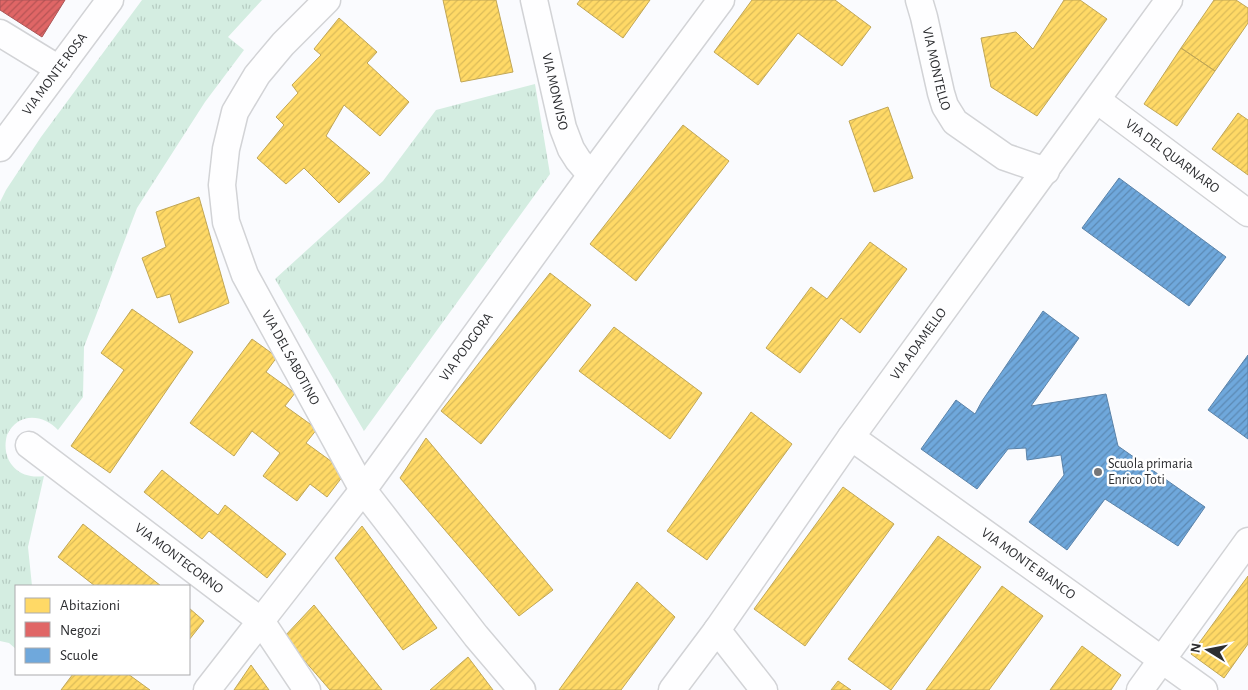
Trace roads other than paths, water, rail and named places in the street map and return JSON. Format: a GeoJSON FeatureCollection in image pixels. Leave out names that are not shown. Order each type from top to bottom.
{"type":"FeatureCollection","features":[{"type":"Feature","properties":{"kind":"street","name":"VIA MONTE ROSA"},"geometry":{"type":"LineString","coordinates":[[0,148],[110,0]]}},
{"type":"Feature","properties":{"kind":"street","name":"VIA DEL SABOTINO"},"geometry":{"type":"LineString","coordinates":[[326,0],[283,44],[257,75],[235,112],[226,149],[222,185],[226,222],[245,275],[363,490],[476,636],[522,690]]}},
{"type":"Feature","properties":{"kind":"street","name":"VIA MONVISO"},"geometry":{"type":"LineString","coordinates":[[534,0],[563,128],[571,149],[591,175]]}},
{"type":"Feature","properties":{"kind":"street","name":"VIA PODGORA"},"geometry":{"type":"LineString","coordinates":[[207,690],[363,490],[591,175],[721,0]]}},
{"type":"Feature","properties":{"kind":"street","name":"VIA MONTELLO"},"geometry":{"type":"LineString","coordinates":[[919,0],[940,93],[945,106],[955,122],[1005,157],[1046,171]]}},
{"type":"Feature","properties":{"kind":"street","name":"VIA ADAMELLO"},"geometry":{"type":"LineString","coordinates":[[672,690],[717,630],[851,437],[1169,0]]}},
{"type":"Feature","properties":{"kind":"street"},"geometry":{"type":"LineString","coordinates":[[0,33],[59,69]]}},
{"type":"Feature","properties":{"kind":"street","name":"VIA DEL QUARNARO"},"geometry":{"type":"LineString","coordinates":[[1097,100],[1248,213]]}},
{"type":"Feature","properties":{"kind":"street","name":"VIA MONTE BIANCO"},"geometry":{"type":"LineString","coordinates":[[851,437],[1204,690]]}},
{"type":"Feature","properties":{"kind":"street","name":"VIA MONTECORNO"},"geometry":{"type":"LineString","coordinates":[[29,445],[261,621],[307,690]]}},
{"type":"Feature","properties":{"kind":"street"},"geometry":{"type":"LineString","coordinates":[[1140,690],[1248,540]]}},
{"type":"Feature","properties":{"kind":"street"},"geometry":{"type":"LineString","coordinates":[[717,630],[764,690]]}},
{"type":"Feature","properties":{"kind":"place","name":"Scuola primaria Enrico Toti"},"geometry":{"type":"Point","coordinates":[1098,472]}}]}
